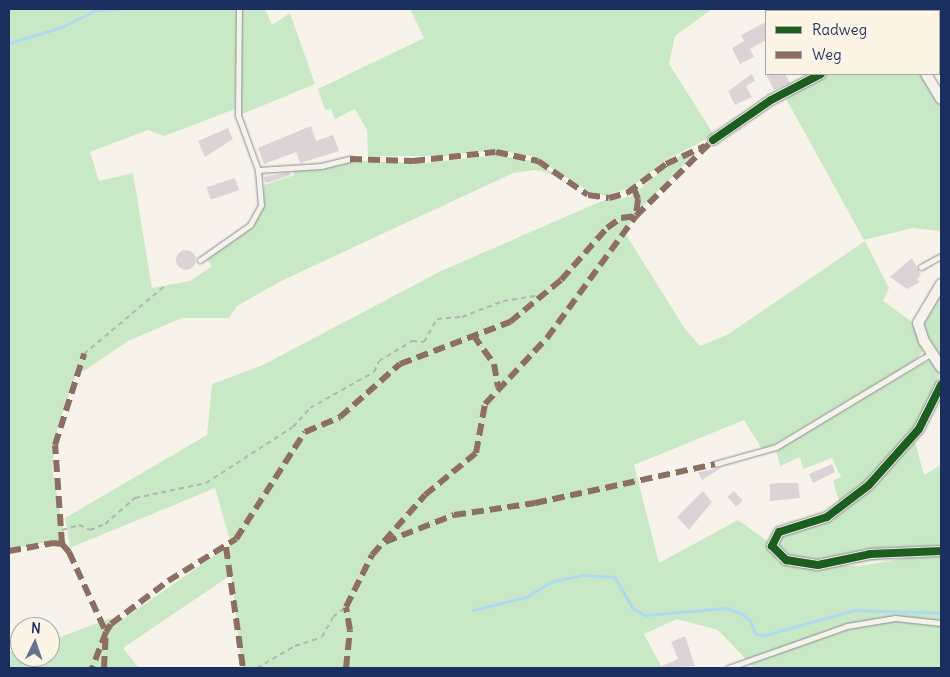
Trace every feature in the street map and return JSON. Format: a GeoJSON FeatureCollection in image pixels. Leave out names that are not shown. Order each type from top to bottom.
{"type":"FeatureCollection","features":[{"type":"Feature","properties":{"kind":"street"},"geometry":{"type":"LineString","coordinates":[[713,140],[771,100],[818,75]]}},
{"type":"Feature","properties":{"kind":"street"},"geometry":{"type":"LineString","coordinates":[[927,75],[941,99]]}},
{"type":"Feature","properties":{"kind":"street"},"geometry":{"type":"LineString","coordinates":[[941,284],[918,320],[920,334],[941,367]]}},
{"type":"Feature","properties":{"kind":"street"},"geometry":{"type":"LineString","coordinates":[[941,385],[919,429],[869,486],[826,517],[779,532],[772,546],[786,560],[818,565],[870,554],[941,551]]}},
{"type":"Feature","properties":{"kind":"lane"},"geometry":{"type":"LineString","coordinates":[[200,260],[241,233],[255,218],[261,200],[258,170],[238,115],[239,9]]}},
{"type":"Feature","properties":{"kind":"lane"},"geometry":{"type":"LineString","coordinates":[[258,170],[320,166],[350,159]]}},
{"type":"Feature","properties":{"kind":"lane"},"geometry":{"type":"LineString","coordinates":[[921,267],[941,256]]}},
{"type":"Feature","properties":{"kind":"lane"},"geometry":{"type":"LineString","coordinates":[[714,464],[776,447],[932,353]]}},
{"type":"Feature","properties":{"kind":"lane"},"geometry":{"type":"LineString","coordinates":[[728,668],[847,626],[895,618],[941,623]]}},
{"type":"Feature","properties":{"kind":"path"},"geometry":{"type":"LineString","coordinates":[[84,354],[166,285]]}},
{"type":"Feature","properties":{"kind":"path"},"geometry":{"type":"LineString","coordinates":[[62,530],[78,525],[90,530],[105,524],[135,498],[206,483],[293,427],[310,408],[374,372],[379,361],[412,341],[424,342],[437,319],[462,317],[502,302],[540,295]]}},
{"type":"Feature","properties":{"kind":"path"},"geometry":{"type":"LineString","coordinates":[[257,668],[295,646],[322,637],[333,617],[346,607]]}},
{"type":"Feature","properties":{"kind":"green space"},"geometry":{"type":"Polygon","coordinates":[[[9,9],[237,9],[235,109],[164,136],[148,130],[90,152],[99,181],[133,173],[152,288],[190,281],[212,266],[205,257],[253,226],[262,209],[264,185],[294,175],[292,169],[354,161],[426,163],[497,155],[532,161],[557,175],[535,170],[513,173],[281,281],[237,306],[229,318],[182,318],[128,341],[84,371],[78,370],[58,425],[52,468],[66,544],[49,542],[9,549],[9,9]]]}},
{"type":"Feature","properties":{"kind":"green space"},"geometry":{"type":"Polygon","coordinates":[[[241,9],[265,9],[272,25],[290,13],[315,84],[240,115],[241,9]]]}},
{"type":"Feature","properties":{"kind":"green space"},"geometry":{"type":"Polygon","coordinates":[[[410,9],[712,9],[675,36],[669,64],[714,135],[666,160],[633,186],[606,196],[588,191],[532,156],[495,150],[441,156],[368,156],[367,130],[355,109],[335,119],[331,109],[325,110],[318,89],[424,38],[410,9]]]}},
{"type":"Feature","properties":{"kind":"green space"},"geometry":{"type":"Polygon","coordinates":[[[823,75],[924,75],[941,104],[941,231],[913,228],[864,240],[784,95],[823,75]]]}},
{"type":"Feature","properties":{"kind":"green space"},"geometry":{"type":"Polygon","coordinates":[[[697,152],[635,214],[625,233],[685,329],[700,346],[727,335],[865,241],[889,288],[883,301],[915,324],[923,351],[915,361],[763,451],[744,420],[634,465],[659,563],[738,520],[770,543],[777,561],[792,565],[860,566],[941,552],[941,668],[754,668],[718,630],[677,619],[644,634],[662,668],[242,668],[231,575],[123,648],[139,668],[9,668],[10,652],[10,667],[60,667],[60,637],[111,618],[113,626],[231,544],[215,488],[70,548],[65,518],[207,435],[212,384],[261,366],[441,271],[602,201],[630,197],[683,153],[697,152]]]}},
{"type":"Feature","properties":{"kind":"green space"},"geometry":{"type":"Polygon","coordinates":[[[941,288],[941,362],[929,346],[922,319],[941,288]]]}},
{"type":"Feature","properties":{"kind":"green space"},"geometry":{"type":"Polygon","coordinates":[[[927,361],[934,362],[940,374],[924,412],[898,452],[840,505],[833,481],[841,477],[832,458],[803,469],[800,457],[780,466],[776,450],[927,361]]]}},
{"type":"Feature","properties":{"kind":"green space"},"geometry":{"type":"Polygon","coordinates":[[[914,438],[924,475],[941,465],[941,549],[859,563],[790,561],[773,546],[780,533],[825,519],[914,438]]]}},
{"type":"Feature","properties":{"kind":"building"},"geometry":{"type":"Polygon","coordinates":[[[765,23],[765,41],[750,49],[754,57],[740,64],[732,48],[744,41],[741,35],[765,23]]]}},
{"type":"Feature","properties":{"kind":"building"},"geometry":{"type":"Polygon","coordinates":[[[752,74],[755,81],[746,86],[752,97],[735,105],[728,91],[752,74]]]}},
{"type":"Feature","properties":{"kind":"building"},"geometry":{"type":"Polygon","coordinates":[[[766,75],[786,75],[790,83],[774,90],[766,75]]]}},
{"type":"Feature","properties":{"kind":"building"},"geometry":{"type":"Polygon","coordinates":[[[311,126],[316,141],[333,135],[339,151],[300,163],[296,152],[264,164],[258,148],[311,126]]]}},
{"type":"Feature","properties":{"kind":"building"},"geometry":{"type":"Polygon","coordinates":[[[228,128],[233,139],[205,157],[198,141],[228,128]]]}},
{"type":"Feature","properties":{"kind":"building"},"geometry":{"type":"Polygon","coordinates":[[[290,172],[291,175],[266,183],[263,177],[290,172]]]}},
{"type":"Feature","properties":{"kind":"building"},"geometry":{"type":"Polygon","coordinates":[[[235,178],[239,190],[210,200],[206,187],[235,178]]]}},
{"type":"Feature","properties":{"kind":"building"},"geometry":{"type":"Polygon","coordinates":[[[186,250],[193,253],[196,260],[193,267],[186,270],[179,267],[176,260],[179,253],[186,250]]]}},
{"type":"Feature","properties":{"kind":"building"},"geometry":{"type":"Polygon","coordinates":[[[912,258],[921,275],[917,279],[920,282],[907,289],[890,277],[912,258]]]}},
{"type":"Feature","properties":{"kind":"building"},"geometry":{"type":"Polygon","coordinates":[[[832,464],[835,472],[813,483],[809,474],[832,464]]]}},
{"type":"Feature","properties":{"kind":"building"},"geometry":{"type":"Polygon","coordinates":[[[721,468],[702,480],[698,472],[721,468]]]}},
{"type":"Feature","properties":{"kind":"building"},"geometry":{"type":"Polygon","coordinates":[[[798,483],[800,498],[770,501],[770,484],[798,483]]]}},
{"type":"Feature","properties":{"kind":"building"},"geometry":{"type":"Polygon","coordinates":[[[703,491],[712,502],[689,530],[677,517],[703,491]]]}},
{"type":"Feature","properties":{"kind":"building"},"geometry":{"type":"Polygon","coordinates":[[[734,491],[743,501],[736,507],[727,497],[734,491]]]}},
{"type":"Feature","properties":{"kind":"building"},"geometry":{"type":"Polygon","coordinates":[[[685,636],[695,666],[657,668],[678,659],[671,642],[685,636]]]}},
{"type":"Feature","properties":{"kind":"waterway"},"geometry":{"type":"LineString","coordinates":[[9,43],[62,27],[96,10],[118,9]]}},
{"type":"Feature","properties":{"kind":"waterway"},"geometry":{"type":"LineString","coordinates":[[473,610],[526,597],[553,581],[585,575],[615,577],[633,608],[645,615],[727,608],[741,613],[750,620],[756,634],[765,635],[855,610],[941,613]]}},
{"type":"Feature","properties":{"kind":"marked path"},"geometry":{"type":"LineString","coordinates":[[346,668],[350,630],[346,607],[372,555],[425,495],[476,453],[485,404],[547,338],[636,216],[713,140]]}},
{"type":"Feature","properties":{"kind":"marked path"},"geometry":{"type":"LineString","coordinates":[[350,159],[413,161],[496,152],[538,161],[588,195],[609,198],[627,193],[666,164],[705,146]]}},
{"type":"Feature","properties":{"kind":"marked path"},"geometry":{"type":"LineString","coordinates":[[634,189],[638,199],[636,216]]}},
{"type":"Feature","properties":{"kind":"marked path"},"geometry":{"type":"LineString","coordinates":[[104,668],[106,632],[111,624],[168,581],[236,539],[305,432],[340,417],[400,364],[510,322],[561,280],[607,228],[621,218],[636,216]]}},
{"type":"Feature","properties":{"kind":"marked path"},"geometry":{"type":"LineString","coordinates":[[473,335],[494,364],[498,387]]}},
{"type":"Feature","properties":{"kind":"marked path"},"geometry":{"type":"LineString","coordinates":[[62,544],[55,445],[84,354]]}},
{"type":"Feature","properties":{"kind":"marked path"},"geometry":{"type":"LineString","coordinates":[[385,542],[454,515],[535,503],[715,464]]}},
{"type":"Feature","properties":{"kind":"marked path"},"geometry":{"type":"LineString","coordinates":[[9,551],[53,543],[62,544],[69,552],[106,632],[92,668]]}},
{"type":"Feature","properties":{"kind":"marked path"},"geometry":{"type":"LineString","coordinates":[[226,547],[243,668]]}},
{"type":"Feature","properties":{"kind":"cycle path"},"geometry":{"type":"LineString","coordinates":[[713,140],[771,100],[819,75]]}},
{"type":"Feature","properties":{"kind":"cycle path"},"geometry":{"type":"LineString","coordinates":[[941,385],[919,429],[869,485],[827,517],[779,532],[772,546],[786,560],[818,565],[870,554],[941,551]]}}]}
